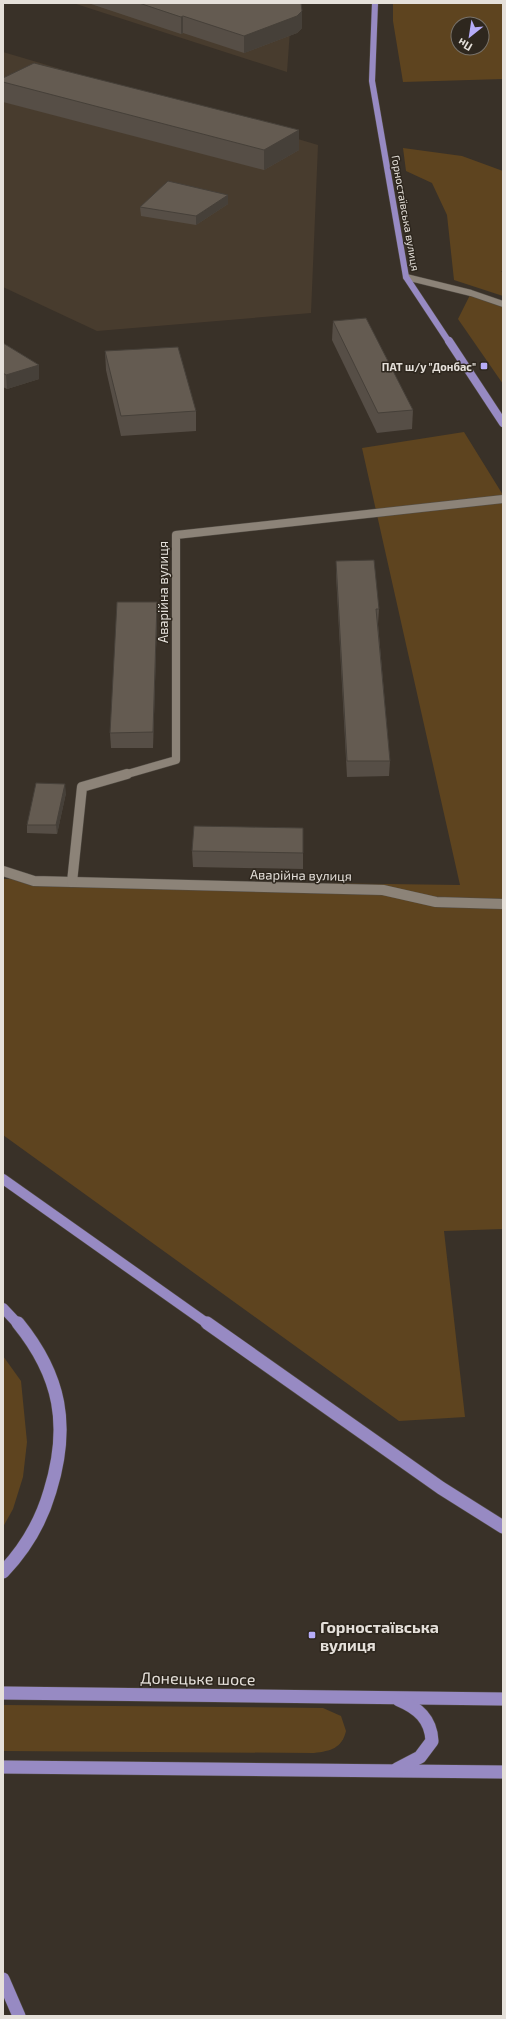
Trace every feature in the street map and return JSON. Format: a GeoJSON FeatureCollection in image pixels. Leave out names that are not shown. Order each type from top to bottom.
{"type":"FeatureCollection","features":[{"type":"Feature","properties":{"kind":"main road","name":"Горностаївська вулиця"},"geometry":{"type":"LineString","coordinates":[[375,3],[372,81],[406,277],[503,423]]}},
{"type":"Feature","properties":{"kind":"main road"},"geometry":{"type":"LineString","coordinates":[[3,1179],[435,1484],[503,1527]]}},
{"type":"Feature","properties":{"kind":"main road"},"geometry":{"type":"LineString","coordinates":[[3,1308],[30,1336],[48,1369],[58,1402],[61,1438],[47,1502],[33,1532],[14,1561],[3,1572]]}},
{"type":"Feature","properties":{"kind":"main road","name":"Донецьке шосе"},"geometry":{"type":"LineString","coordinates":[[3,1693],[503,1699]]}},
{"type":"Feature","properties":{"kind":"main road"},"geometry":{"type":"LineString","coordinates":[[391,1771],[420,1757],[432,1741],[431,1726],[419,1710],[392,1698]]}},
{"type":"Feature","properties":{"kind":"main road"},"geometry":{"type":"LineString","coordinates":[[3,1767],[503,1772]]}},
{"type":"Feature","properties":{"kind":"main road"},"geometry":{"type":"LineString","coordinates":[[3,1979],[19,2016]]}},
{"type":"Feature","properties":{"kind":"street"},"geometry":{"type":"LineString","coordinates":[[406,277],[471,293],[503,304]]}},
{"type":"Feature","properties":{"kind":"street","name":"Аварійна вулиця"},"geometry":{"type":"LineString","coordinates":[[72,882],[82,787],[176,760],[176,535],[503,498]]}},
{"type":"Feature","properties":{"kind":"street","name":"Аварійна вулиця"},"geometry":{"type":"LineString","coordinates":[[3,870],[34,881],[383,890],[436,902],[503,904]]}},
{"type":"Feature","properties":{"kind":"shaded area"},"geometry":{"type":"Polygon","coordinates":[[[73,3],[292,3],[287,72],[73,3]]]}},
{"type":"Feature","properties":{"kind":"shaded area"},"geometry":{"type":"Polygon","coordinates":[[[393,3],[503,3],[503,79],[403,82],[393,21],[393,3]]]}},
{"type":"Feature","properties":{"kind":"shaded area"},"geometry":{"type":"Polygon","coordinates":[[[3,52],[318,145],[311,313],[97,331],[3,287],[3,52]]]}},
{"type":"Feature","properties":{"kind":"shaded area"},"geometry":{"type":"Polygon","coordinates":[[[403,148],[462,156],[503,171],[503,270],[501,272],[503,272],[503,296],[454,280],[447,215],[432,183],[406,171],[403,148]]]}},
{"type":"Feature","properties":{"kind":"shaded area"},"geometry":{"type":"Polygon","coordinates":[[[471,293],[503,304],[503,384],[458,319],[471,293]]]}},
{"type":"Feature","properties":{"kind":"shaded area"},"geometry":{"type":"Polygon","coordinates":[[[464,432],[503,495],[503,1229],[444,1231],[465,1417],[399,1421],[3,1135],[3,879],[460,885],[362,448],[464,432]]]}},
{"type":"Feature","properties":{"kind":"shaded area"},"geometry":{"type":"Polygon","coordinates":[[[3,1356],[21,1381],[27,1442],[23,1477],[13,1509],[3,1527],[3,1356]]]}},
{"type":"Feature","properties":{"kind":"shaded area"},"geometry":{"type":"Polygon","coordinates":[[[3,1705],[323,1708],[341,1716],[346,1731],[342,1741],[335,1748],[314,1753],[3,1751],[3,1705]]]}},
{"type":"Feature","properties":{"kind":"building"},"geometry":{"type":"Polygon","coordinates":[[[139,3],[301,3],[302,11],[297,16],[244,36],[139,3]]]}},
{"type":"Feature","properties":{"kind":"building"},"geometry":{"type":"Polygon","coordinates":[[[34,63],[299,130],[264,150],[3,82],[3,78],[34,63]]]}},
{"type":"Feature","properties":{"kind":"building"},"geometry":{"type":"Polygon","coordinates":[[[168,181],[228,195],[196,216],[140,207],[168,181]]]}},
{"type":"Feature","properties":{"kind":"building"},"geometry":{"type":"Polygon","coordinates":[[[366,318],[413,410],[378,413],[333,321],[366,318]]]}},
{"type":"Feature","properties":{"kind":"building"},"geometry":{"type":"Polygon","coordinates":[[[3,343],[39,365],[6,375],[3,373],[3,343]]]}},
{"type":"Feature","properties":{"kind":"building"},"geometry":{"type":"Polygon","coordinates":[[[178,347],[196,411],[121,416],[105,351],[178,347]]]}},
{"type":"Feature","properties":{"kind":"building"},"geometry":{"type":"Polygon","coordinates":[[[374,560],[379,609],[376,609],[390,761],[347,761],[336,561],[374,560]]]}},
{"type":"Feature","properties":{"kind":"building"},"geometry":{"type":"Polygon","coordinates":[[[117,602],[157,602],[153,732],[110,733],[117,602]]]}},
{"type":"Feature","properties":{"kind":"building"},"geometry":{"type":"Polygon","coordinates":[[[36,783],[65,784],[56,825],[27,825],[36,783]]]}},
{"type":"Feature","properties":{"kind":"building"},"geometry":{"type":"Polygon","coordinates":[[[194,826],[303,828],[303,853],[192,851],[194,826]]]}},
{"type":"Feature","properties":{"kind":"place","name":"ПАТ ш/у \"Донбас\""},"geometry":{"type":"Point","coordinates":[484,366]}},
{"type":"Feature","properties":{"kind":"place","name":"Горностаївська вулиця"},"geometry":{"type":"Point","coordinates":[312,1635]}}]}
